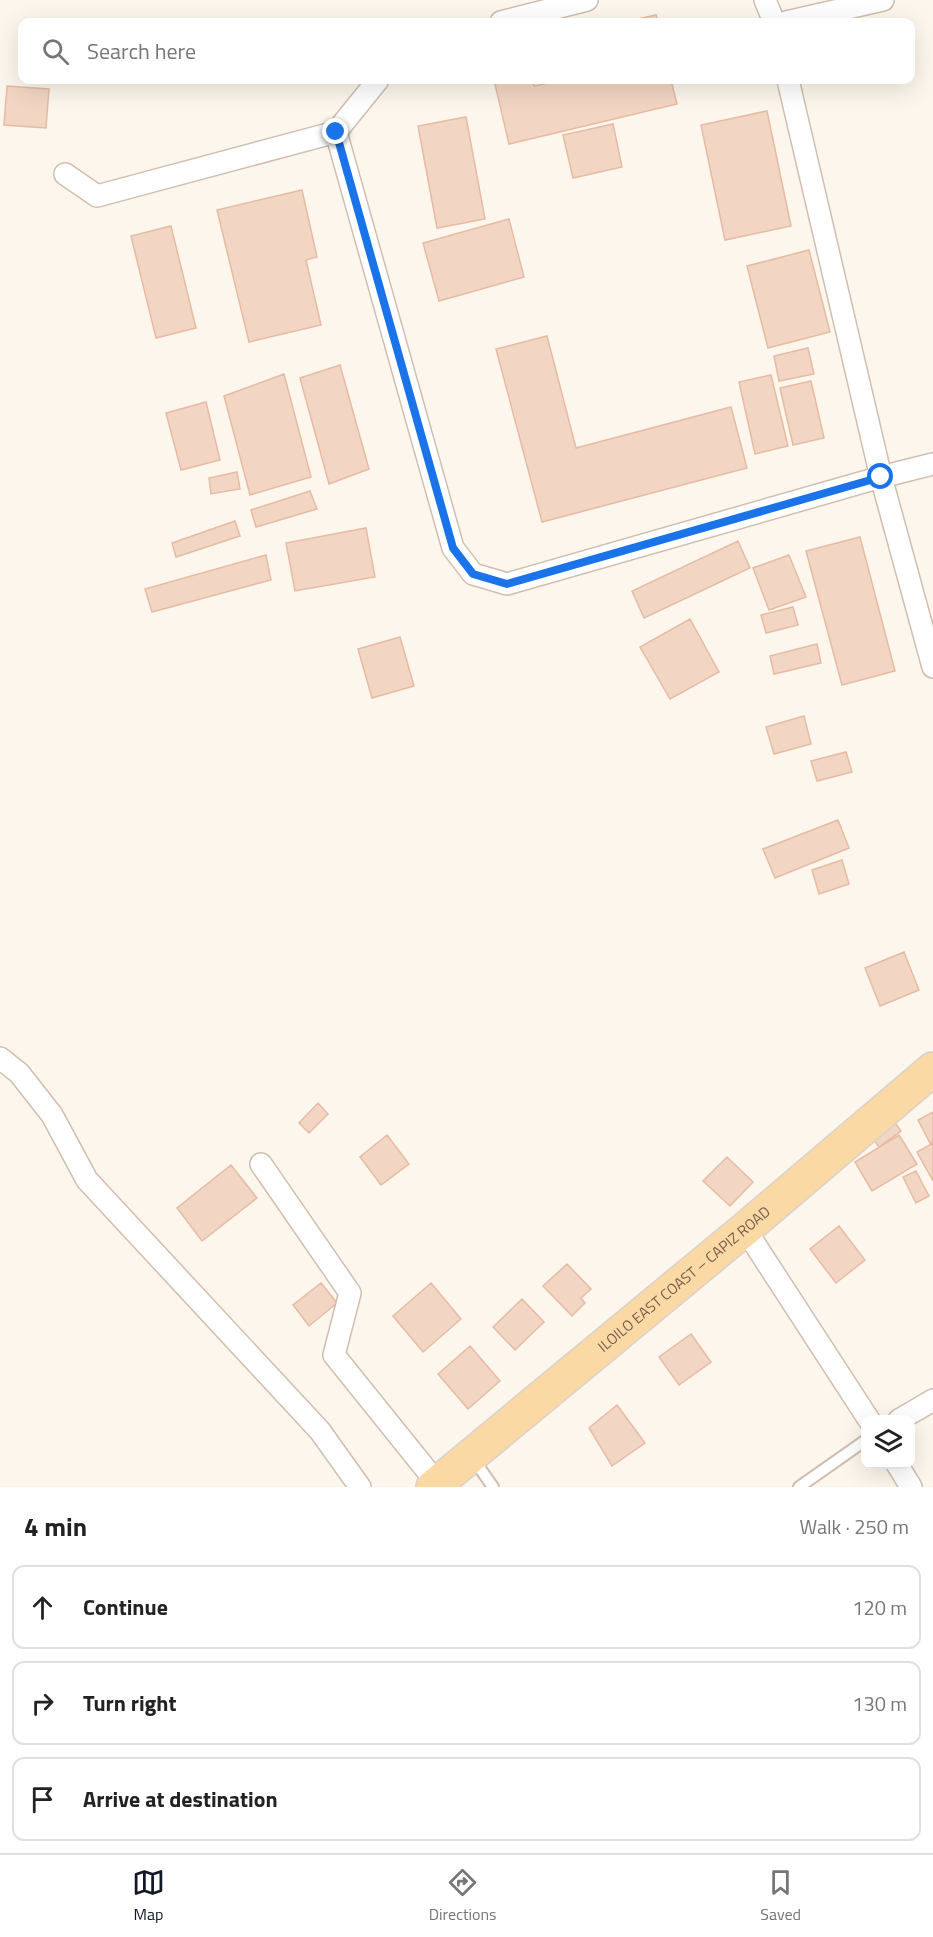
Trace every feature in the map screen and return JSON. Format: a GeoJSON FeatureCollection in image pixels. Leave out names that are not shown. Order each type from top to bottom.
{"type":"FeatureCollection","features":[{"type":"Feature","properties":{"kind":"main road","name":"ILOILO EAST COAST – CAPIZ ROAD"},"geometry":{"type":"LineString","coordinates":[[435,1485],[746,1229],[933,1069]]}},
{"type":"Feature","properties":{"kind":"street"},"geometry":{"type":"LineString","coordinates":[[517,18],[587,0]]}},
{"type":"Feature","properties":{"kind":"street"},"geometry":{"type":"LineString","coordinates":[[765,0],[772,18]]}},
{"type":"Feature","properties":{"kind":"street"},"geometry":{"type":"LineString","coordinates":[[804,18],[883,0]]}},
{"type":"Feature","properties":{"kind":"street"},"geometry":{"type":"LineString","coordinates":[[65,174],[97,196],[336,132],[375,84]]}},
{"type":"Feature","properties":{"kind":"street"},"geometry":{"type":"LineString","coordinates":[[789,84],[881,477],[933,667]]}},
{"type":"Feature","properties":{"kind":"street"},"geometry":{"type":"LineString","coordinates":[[336,132],[453,548],[473,574],[507,584],[933,464]]}},
{"type":"Feature","properties":{"kind":"street"},"geometry":{"type":"LineString","coordinates":[[0,1058],[19,1073],[52,1116],[87,1180],[320,1431],[360,1487]]}},
{"type":"Feature","properties":{"kind":"street"},"geometry":{"type":"LineString","coordinates":[[261,1164],[350,1293],[334,1355],[435,1485]]}},
{"type":"Feature","properties":{"kind":"street"},"geometry":{"type":"LineString","coordinates":[[746,1229],[866,1415]]}},
{"type":"Feature","properties":{"kind":"street"},"geometry":{"type":"LineString","coordinates":[[906,1415],[933,1400]]}},
{"type":"Feature","properties":{"kind":"street"},"geometry":{"type":"LineString","coordinates":[[900,1469],[911,1487]]}},
{"type":"Feature","properties":{"kind":"lane"},"geometry":{"type":"LineString","coordinates":[[799,1487],[861,1444]]}},
{"type":"Feature","properties":{"kind":"lane"},"geometry":{"type":"LineString","coordinates":[[470,1455],[493,1487]]}},
{"type":"Feature","properties":{"kind":"building"},"geometry":{"type":"Polygon","coordinates":[[[495,84],[534,84],[534,86],[543,84],[672,84],[677,104],[509,144],[495,84]]]}},
{"type":"Feature","properties":{"kind":"building"},"geometry":{"type":"Polygon","coordinates":[[[7,86],[49,89],[46,128],[4,125],[7,86]]]}},
{"type":"Feature","properties":{"kind":"building"},"geometry":{"type":"Polygon","coordinates":[[[767,111],[791,226],[725,240],[701,125],[767,111]]]}},
{"type":"Feature","properties":{"kind":"building"},"geometry":{"type":"Polygon","coordinates":[[[466,117],[485,219],[437,228],[418,126],[466,117]]]}},
{"type":"Feature","properties":{"kind":"building"},"geometry":{"type":"Polygon","coordinates":[[[613,124],[622,167],[573,178],[563,135],[613,124]]]}},
{"type":"Feature","properties":{"kind":"building"},"geometry":{"type":"Polygon","coordinates":[[[302,190],[317,257],[306,260],[321,325],[249,342],[217,210],[302,190]]]}},
{"type":"Feature","properties":{"kind":"building"},"geometry":{"type":"Polygon","coordinates":[[[509,219],[524,277],[439,301],[423,243],[509,219]]]}},
{"type":"Feature","properties":{"kind":"building"},"geometry":{"type":"Polygon","coordinates":[[[171,226],[196,328],[156,338],[131,236],[171,226]]]}},
{"type":"Feature","properties":{"kind":"building"},"geometry":{"type":"Polygon","coordinates":[[[809,250],[830,332],[768,348],[747,266],[809,250]]]}},
{"type":"Feature","properties":{"kind":"building"},"geometry":{"type":"Polygon","coordinates":[[[547,336],[576,448],[731,407],[747,468],[542,522],[496,349],[547,336]]]}},
{"type":"Feature","properties":{"kind":"building"},"geometry":{"type":"Polygon","coordinates":[[[808,348],[814,374],[779,381],[774,356],[808,348]]]}},
{"type":"Feature","properties":{"kind":"building"},"geometry":{"type":"Polygon","coordinates":[[[340,365],[369,469],[329,484],[300,378],[340,365]]]}},
{"type":"Feature","properties":{"kind":"building"},"geometry":{"type":"Polygon","coordinates":[[[284,374],[311,477],[250,495],[224,396],[284,374]]]}},
{"type":"Feature","properties":{"kind":"building"},"geometry":{"type":"Polygon","coordinates":[[[771,375],[788,446],[755,454],[739,382],[771,375]]]}},
{"type":"Feature","properties":{"kind":"building"},"geometry":{"type":"Polygon","coordinates":[[[811,381],[824,438],[793,445],[780,388],[811,381]]]}},
{"type":"Feature","properties":{"kind":"building"},"geometry":{"type":"Polygon","coordinates":[[[206,402],[220,460],[181,470],[166,413],[206,402]]]}},
{"type":"Feature","properties":{"kind":"building"},"geometry":{"type":"Polygon","coordinates":[[[237,472],[240,489],[211,494],[209,478],[237,472]]]}},
{"type":"Feature","properties":{"kind":"building"},"geometry":{"type":"Polygon","coordinates":[[[310,491],[317,509],[256,527],[251,510],[310,491]]]}},
{"type":"Feature","properties":{"kind":"building"},"geometry":{"type":"Polygon","coordinates":[[[235,521],[240,536],[176,557],[172,543],[235,521]]]}},
{"type":"Feature","properties":{"kind":"building"},"geometry":{"type":"Polygon","coordinates":[[[366,528],[375,577],[295,591],[286,543],[366,528]]]}},
{"type":"Feature","properties":{"kind":"building"},"geometry":{"type":"Polygon","coordinates":[[[860,537],[895,671],[842,685],[806,551],[860,537]]]}},
{"type":"Feature","properties":{"kind":"building"},"geometry":{"type":"Polygon","coordinates":[[[738,541],[750,568],[644,618],[632,591],[738,541]]]}},
{"type":"Feature","properties":{"kind":"building"},"geometry":{"type":"Polygon","coordinates":[[[266,555],[271,580],[152,612],[145,589],[266,555]]]}},
{"type":"Feature","properties":{"kind":"building"},"geometry":{"type":"Polygon","coordinates":[[[789,555],[806,597],[769,610],[753,568],[789,555]]]}},
{"type":"Feature","properties":{"kind":"building"},"geometry":{"type":"Polygon","coordinates":[[[793,607],[798,625],[766,633],[761,615],[793,607]]]}},
{"type":"Feature","properties":{"kind":"building"},"geometry":{"type":"Polygon","coordinates":[[[690,619],[719,672],[670,699],[640,647],[690,619]]]}},
{"type":"Feature","properties":{"kind":"building"},"geometry":{"type":"Polygon","coordinates":[[[400,637],[414,686],[372,698],[358,649],[400,637]]]}},
{"type":"Feature","properties":{"kind":"building"},"geometry":{"type":"Polygon","coordinates":[[[817,644],[821,663],[774,674],[770,656],[817,644]]]}},
{"type":"Feature","properties":{"kind":"building"},"geometry":{"type":"Polygon","coordinates":[[[804,716],[811,744],[774,754],[766,727],[804,716]]]}},
{"type":"Feature","properties":{"kind":"building"},"geometry":{"type":"Polygon","coordinates":[[[846,752],[852,772],[817,781],[811,761],[846,752]]]}},
{"type":"Feature","properties":{"kind":"building"},"geometry":{"type":"Polygon","coordinates":[[[838,820],[849,848],[775,878],[763,849],[838,820]]]}},
{"type":"Feature","properties":{"kind":"building"},"geometry":{"type":"Polygon","coordinates":[[[842,860],[849,884],[819,894],[812,870],[842,860]]]}},
{"type":"Feature","properties":{"kind":"building"},"geometry":{"type":"Polygon","coordinates":[[[904,952],[919,990],[880,1006],[865,968],[904,952]]]}},
{"type":"Feature","properties":{"kind":"building"},"geometry":{"type":"Polygon","coordinates":[[[318,1103],[328,1114],[309,1133],[299,1123],[318,1103]]]}},
{"type":"Feature","properties":{"kind":"building"},"geometry":{"type":"Polygon","coordinates":[[[933,1112],[933,1141],[930,1143],[918,1120],[933,1112]]]}},
{"type":"Feature","properties":{"kind":"building"},"geometry":{"type":"Polygon","coordinates":[[[893,1120],[901,1131],[879,1147],[871,1137],[893,1120]]]}},
{"type":"Feature","properties":{"kind":"building"},"geometry":{"type":"Polygon","coordinates":[[[387,1135],[409,1164],[381,1185],[360,1157],[387,1135]]]}},
{"type":"Feature","properties":{"kind":"building"},"geometry":{"type":"Polygon","coordinates":[[[899,1135],[917,1164],[872,1191],[855,1162],[899,1135]]]}},
{"type":"Feature","properties":{"kind":"building"},"geometry":{"type":"Polygon","coordinates":[[[933,1143],[933,1181],[917,1152],[933,1143]]]}},
{"type":"Feature","properties":{"kind":"building"},"geometry":{"type":"Polygon","coordinates":[[[727,1157],[753,1182],[730,1206],[703,1181],[727,1157]]]}},
{"type":"Feature","properties":{"kind":"building"},"geometry":{"type":"Polygon","coordinates":[[[231,1165],[257,1198],[202,1241],[177,1208],[231,1165]]]}},
{"type":"Feature","properties":{"kind":"building"},"geometry":{"type":"Polygon","coordinates":[[[916,1171],[929,1196],[916,1203],[903,1177],[916,1171]]]}},
{"type":"Feature","properties":{"kind":"building"},"geometry":{"type":"Polygon","coordinates":[[[839,1226],[865,1260],[836,1283],[810,1249],[839,1226]]]}},
{"type":"Feature","properties":{"kind":"building"},"geometry":{"type":"Polygon","coordinates":[[[567,1264],[591,1289],[581,1298],[585,1303],[572,1316],[543,1286],[567,1264]]]}},
{"type":"Feature","properties":{"kind":"building"},"geometry":{"type":"Polygon","coordinates":[[[321,1283],[337,1303],[309,1326],[293,1305],[321,1283]]]}},
{"type":"Feature","properties":{"kind":"building"},"geometry":{"type":"Polygon","coordinates":[[[431,1283],[461,1319],[423,1352],[393,1316],[431,1283]]]}},
{"type":"Feature","properties":{"kind":"building"},"geometry":{"type":"Polygon","coordinates":[[[522,1299],[544,1322],[515,1350],[493,1327],[522,1299]]]}},
{"type":"Feature","properties":{"kind":"building"},"geometry":{"type":"Polygon","coordinates":[[[691,1334],[711,1362],[679,1385],[659,1357],[691,1334]]]}},
{"type":"Feature","properties":{"kind":"building"},"geometry":{"type":"Polygon","coordinates":[[[470,1346],[500,1381],[468,1409],[438,1374],[470,1346]]]}},
{"type":"Feature","properties":{"kind":"building"},"geometry":{"type":"Polygon","coordinates":[[[617,1405],[645,1443],[612,1466],[589,1428],[617,1405]]]}},
{"type":"Feature","properties":{"kind":"route"},"geometry":{"type":"LineString","coordinates":[[336,132],[453,548],[473,574],[507,584],[881,477]]}}]}
